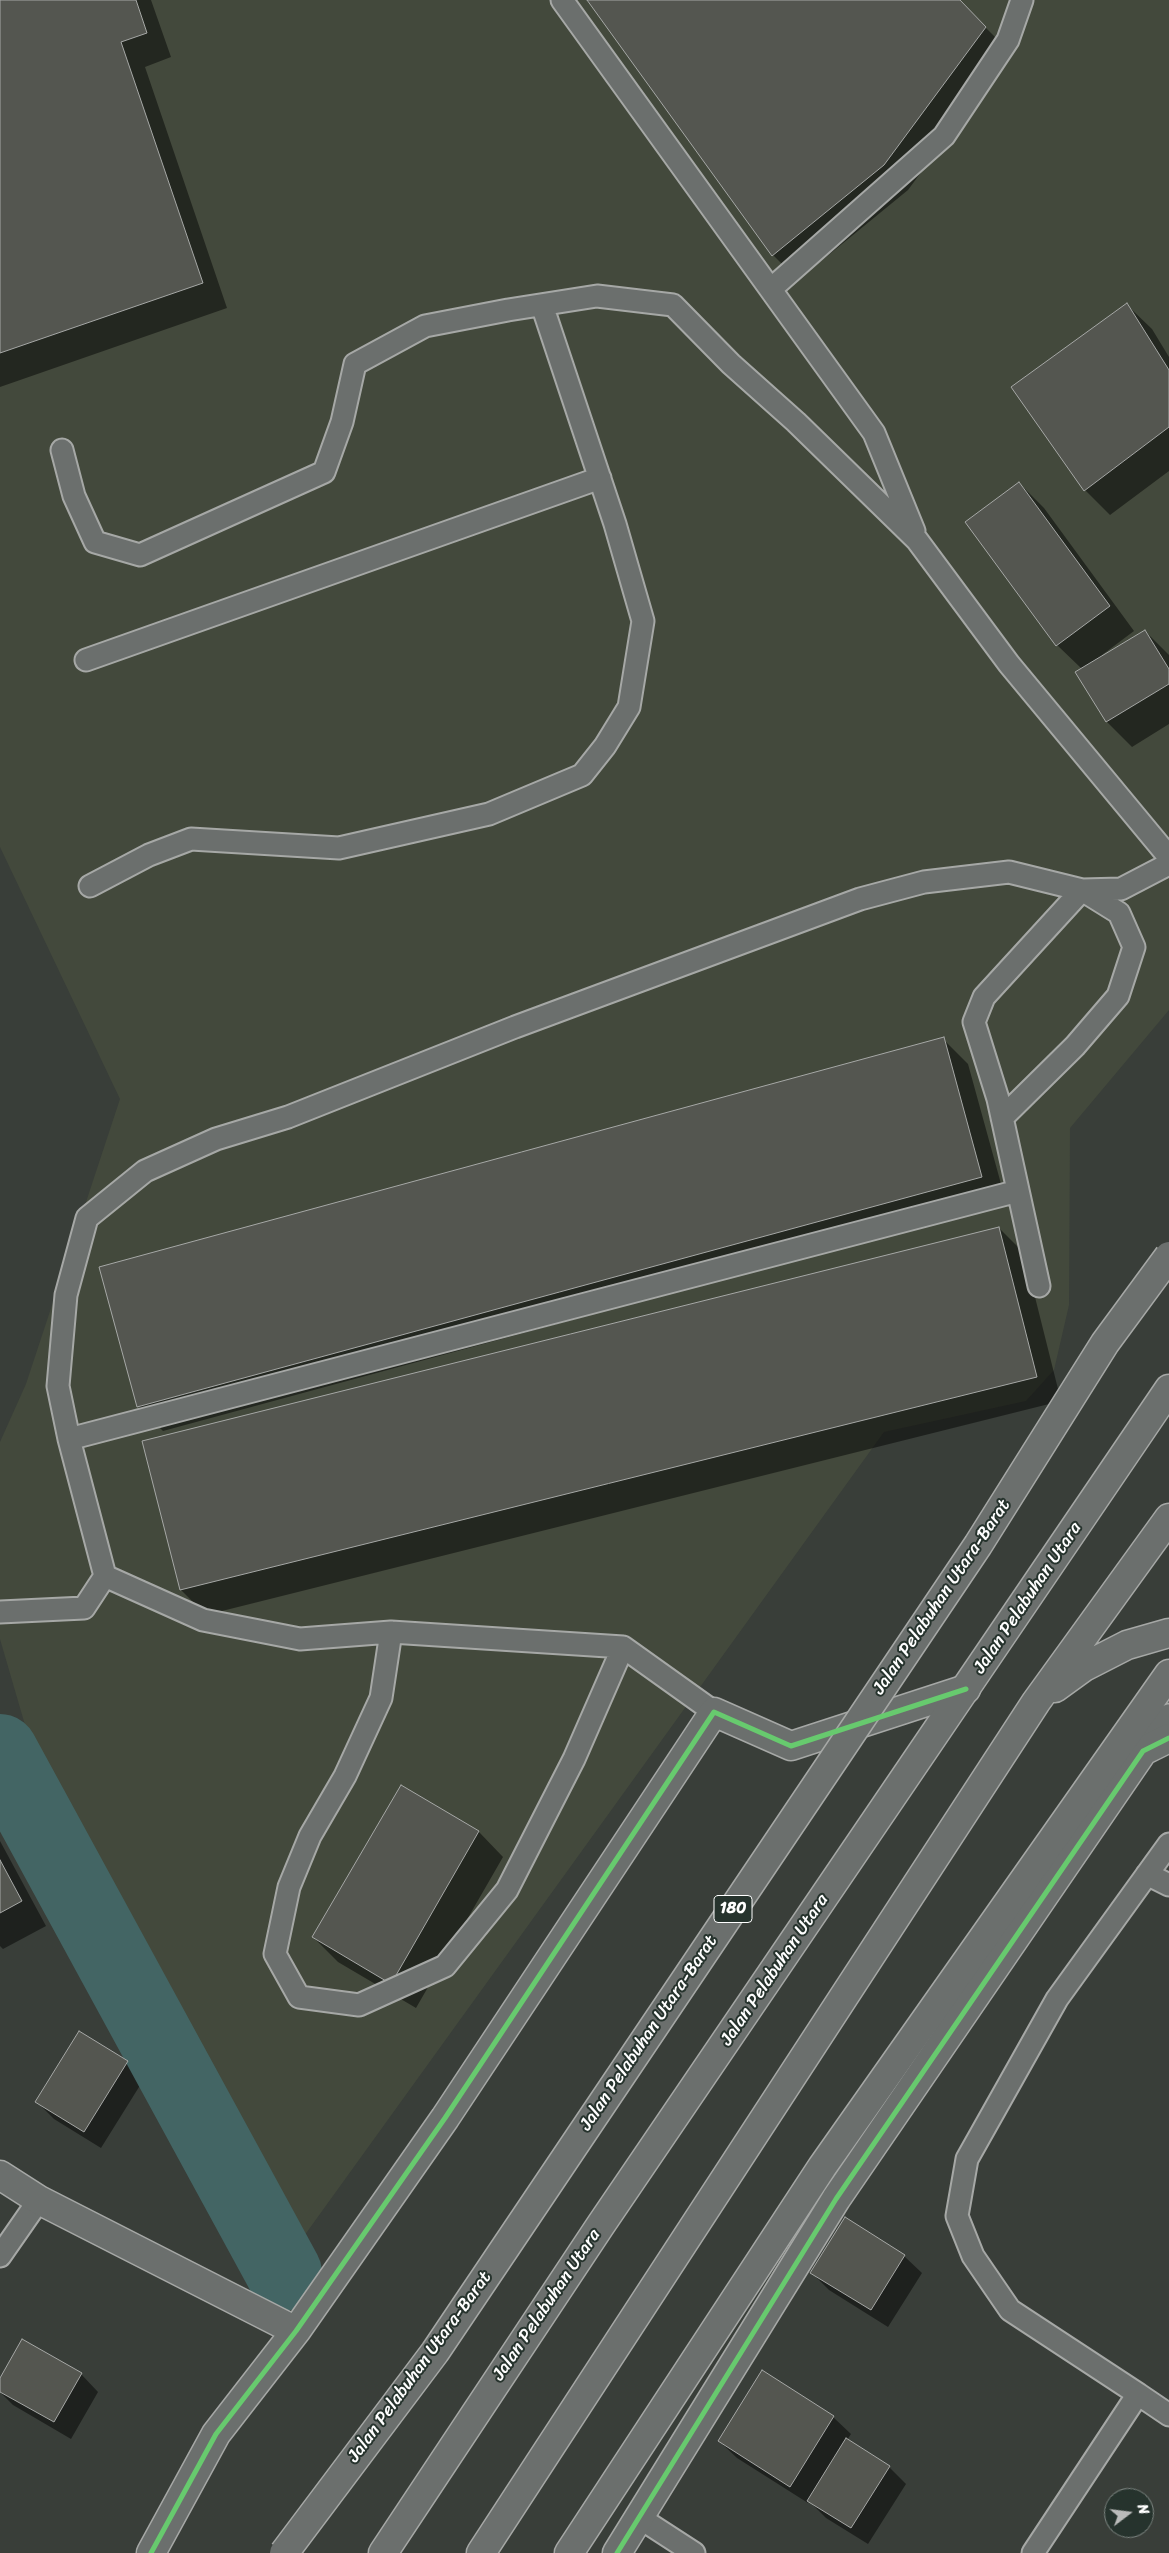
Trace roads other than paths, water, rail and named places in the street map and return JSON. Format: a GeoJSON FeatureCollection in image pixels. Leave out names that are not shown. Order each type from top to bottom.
{"type":"FeatureCollection","features":[{"type":"Feature","properties":{"kind":"main road","name":"Jalan Pelabuhan Utara-Barat"},"geometry":{"type":"LineString","coordinates":[[284,2553],[435,2352],[978,1545],[1105,1343],[1169,1256]]}},
{"type":"Feature","properties":{"kind":"main road","name":"Jalan Pelabuhan Utara"},"geometry":{"type":"LineString","coordinates":[[383,2553],[600,2226],[1169,1389]]}},
{"type":"Feature","properties":{"kind":"main road"},"geometry":{"type":"LineString","coordinates":[[481,2553],[1036,1702],[1169,1518]]}},
{"type":"Feature","properties":{"kind":"main road"},"geometry":{"type":"LineString","coordinates":[[1036,1702],[1084,1667],[1127,1645],[1169,1633]]}},
{"type":"Feature","properties":{"kind":"main road"},"geometry":{"type":"LineString","coordinates":[[569,2553],[822,2166],[1169,1674]]}},
{"type":"Feature","properties":{"kind":"main road"},"geometry":{"type":"LineString","coordinates":[[151,2553],[216,2434],[296,2331],[445,2118],[714,1712],[792,1746],[966,1689]]}},
{"type":"Feature","properties":{"kind":"main road"},"geometry":{"type":"LineString","coordinates":[[617,2553],[836,2199],[1143,1751],[1169,1738]]}},
{"type":"Feature","properties":{"kind":"main road"},"geometry":{"type":"LineString","coordinates":[[0,2175],[39,2200],[296,2331]]}},
{"type":"Feature","properties":{"kind":"lane"},"geometry":{"type":"LineString","coordinates":[[562,0],[874,433],[917,540]]}},
{"type":"Feature","properties":{"kind":"lane"},"geometry":{"type":"LineString","coordinates":[[770,289],[944,136],[1008,40],[1022,0]]}},
{"type":"Feature","properties":{"kind":"lane"},"geometry":{"type":"LineString","coordinates":[[62,450],[74,496],[95,542],[140,555],[324,472],[342,422],[355,364],[425,326],[597,296],[673,305],[731,364],[796,422],[917,540],[1009,664],[1169,857]]}},
{"type":"Feature","properties":{"kind":"lane"},"geometry":{"type":"LineString","coordinates":[[90,886],[149,854],[191,839],[340,848],[489,814],[582,775],[605,746],[629,707],[643,621],[600,478],[542,305]]}},
{"type":"Feature","properties":{"kind":"lane"},"geometry":{"type":"LineString","coordinates":[[86,660],[600,478]]}},
{"type":"Feature","properties":{"kind":"lane"},"geometry":{"type":"LineString","coordinates":[[0,1612],[84,1608],[105,1576],[69,1440],[58,1386],[66,1295],[87,1218],[146,1171],[216,1139],[288,1117],[515,1027],[860,900],[924,882],[1009,872],[1082,890],[1121,889],[1169,864]]}},
{"type":"Feature","properties":{"kind":"lane"},"geometry":{"type":"LineString","coordinates":[[1002,1118],[1075,1046],[1118,996],[1134,948],[1119,913],[1082,890]]}},
{"type":"Feature","properties":{"kind":"lane"},"geometry":{"type":"LineString","coordinates":[[1039,1286],[1002,1118],[974,1022],[984,996],[1082,890]]}},
{"type":"Feature","properties":{"kind":"lane"},"geometry":{"type":"LineString","coordinates":[[69,1440],[1018,1191]]}},
{"type":"Feature","properties":{"kind":"lane"},"geometry":{"type":"LineString","coordinates":[[105,1576],[203,1620],[300,1639],[391,1632],[623,1647],[714,1712]]}},
{"type":"Feature","properties":{"kind":"lane"},"geometry":{"type":"LineString","coordinates":[[391,1632],[382,1698],[345,1776],[310,1836],[289,1888],[275,1954],[299,1998],[359,2004],[445,1966],[507,1890],[574,1759],[623,1647]]}},
{"type":"Feature","properties":{"kind":"lane"},"geometry":{"type":"LineString","coordinates":[[1143,1751],[1169,1715]]}},
{"type":"Feature","properties":{"kind":"lane"},"geometry":{"type":"LineString","coordinates":[[1169,1844],[1057,2000],[967,2160],[957,2216],[973,2256],[1010,2310],[1169,2414]]}},
{"type":"Feature","properties":{"kind":"lane"},"geometry":{"type":"LineString","coordinates":[[1147,1874],[1169,1885]]}},
{"type":"Feature","properties":{"kind":"lane"},"geometry":{"type":"LineString","coordinates":[[0,2256],[39,2200]]}},
{"type":"Feature","properties":{"kind":"lane"},"geometry":{"type":"LineString","coordinates":[[1032,2553],[1138,2394]]}},
{"type":"Feature","properties":{"kind":"lane"},"geometry":{"type":"LineString","coordinates":[[640,2518],[694,2553]]}},
{"type":"Feature","properties":{"kind":"waterway"},"geometry":{"type":"LineString","coordinates":[[0,1752],[284,2273]]}}]}
